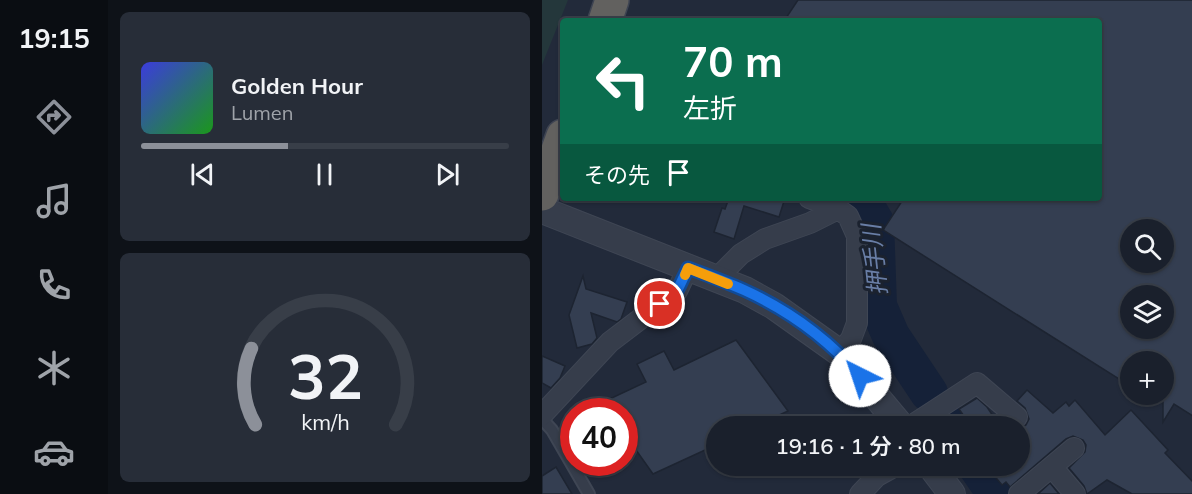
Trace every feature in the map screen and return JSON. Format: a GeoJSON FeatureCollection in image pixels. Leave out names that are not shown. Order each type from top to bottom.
{"type":"FeatureCollection","features":[{"type":"Feature","properties":{"kind":"highway"},"geometry":{"type":"LineString","coordinates":[[606,18],[612,0]]}},
{"type":"Feature","properties":{"kind":"highway"},"geometry":{"type":"LineString","coordinates":[[542,194],[560,144]]}},
{"type":"Feature","properties":{"kind":"street"},"geometry":{"type":"LineString","coordinates":[[817,201],[838,209],[848,216],[857,236],[857,323],[851,339],[840,353]]}},
{"type":"Feature","properties":{"kind":"street"},"geometry":{"type":"LineString","coordinates":[[716,279],[741,254],[757,244],[838,209]]}},
{"type":"Feature","properties":{"kind":"street"},"geometry":{"type":"LineString","coordinates":[[542,210],[745,291],[774,306],[840,353],[893,416]]}},
{"type":"Feature","properties":{"kind":"street"},"geometry":{"type":"LineString","coordinates":[[542,417],[610,342],[677,291],[688,268]]}},
{"type":"Feature","properties":{"kind":"street"},"geometry":{"type":"LineString","coordinates":[[926,416],[977,383],[1016,416]]}},
{"type":"Feature","properties":{"kind":"street"},"geometry":{"type":"LineString","coordinates":[[1019,494],[1074,448]]}},
{"type":"Feature","properties":{"kind":"street"},"geometry":{"type":"LineString","coordinates":[[1052,467],[1074,494]]}},
{"type":"Feature","properties":{"kind":"street"},"geometry":{"type":"LineString","coordinates":[[860,494],[879,476]]}},
{"type":"Feature","properties":{"kind":"street"},"geometry":{"type":"LineString","coordinates":[[938,476],[952,494]]}},
{"type":"Feature","properties":{"kind":"lane"},"geometry":{"type":"LineString","coordinates":[[542,417],[589,494]]}},
{"type":"Feature","properties":{"kind":"green space"},"geometry":{"type":"Polygon","coordinates":[[[542,0],[568,0],[560,18],[542,65],[542,0]]]}},
{"type":"Feature","properties":{"kind":"building"},"geometry":{"type":"Polygon","coordinates":[[[798,0],[1193,0],[1193,416],[1174,404],[1174,351],[1120,351],[1120,380],[883,230],[902,201],[1102,201],[1102,18],[786,18],[798,0]]]}},
{"type":"Feature","properties":{"kind":"building"},"geometry":{"type":"Polygon","coordinates":[[[728,201],[784,201],[779,217],[744,206],[734,239],[714,232],[722,208],[725,209],[728,201]]]}},
{"type":"Feature","properties":{"kind":"building"},"geometry":{"type":"Polygon","coordinates":[[[583,276],[586,289],[627,302],[621,319],[617,322],[591,313],[597,338],[592,344],[577,348],[569,315],[583,276]]]}},
{"type":"Feature","properties":{"kind":"building"},"geometry":{"type":"Polygon","coordinates":[[[736,340],[788,411],[777,416],[706,416],[706,450],[653,474],[638,453],[638,398],[612,398],[646,382],[637,364],[664,351],[674,370],[736,340]]]}},
{"type":"Feature","properties":{"kind":"building"},"geometry":{"type":"Polygon","coordinates":[[[542,356],[565,366],[560,378],[551,388],[542,383],[542,356]]]}},
{"type":"Feature","properties":{"kind":"building"},"geometry":{"type":"Polygon","coordinates":[[[1027,390],[1053,413],[1066,402],[1069,406],[1075,400],[1105,435],[1131,410],[1168,450],[1165,453],[1193,482],[1193,494],[1132,494],[1107,480],[1087,494],[1084,486],[1069,468],[1085,452],[1086,445],[1083,440],[1073,436],[1066,439],[1030,470],[1030,416],[1017,401],[1027,390]]]}},
{"type":"Feature","properties":{"kind":"building"},"geometry":{"type":"Polygon","coordinates":[[[977,398],[993,416],[964,416],[959,409],[977,398]]]}},
{"type":"Feature","properties":{"kind":"building"},"geometry":{"type":"Polygon","coordinates":[[[1163,405],[1173,405],[1163,422],[1163,405]]]}},
{"type":"Feature","properties":{"kind":"building"},"geometry":{"type":"Polygon","coordinates":[[[556,467],[572,494],[542,494],[542,476],[556,467]]]}},
{"type":"Feature","properties":{"kind":"building"},"geometry":{"type":"Polygon","coordinates":[[[994,476],[1023,476],[1010,487],[1006,482],[1002,485],[994,476]]]}},
{"type":"Feature","properties":{"kind":"building"},"geometry":{"type":"Polygon","coordinates":[[[1050,483],[1059,494],[1038,494],[1050,483]]]}},
{"type":"Feature","properties":{"kind":"waterway","name":"押手川"},"geometry":{"type":"LineString","coordinates":[[852,201],[868,210],[875,222],[878,306],[891,336],[929,393]]}},
{"type":"Feature","properties":{"kind":"waterway","name":"押手川"},"geometry":{"type":"LineString","coordinates":[[984,476],[996,494]]}},
{"type":"Feature","properties":{"kind":"slow traffic"},"geometry":{"type":"LineString","coordinates":[[685,275],[688,268],[728,284]]}},
{"type":"Feature","properties":{"kind":"route"},"geometry":{"type":"LineString","coordinates":[[660,304],[677,291],[688,268],[745,291],[774,306],[808,328],[840,353],[860,376]]}}]}
